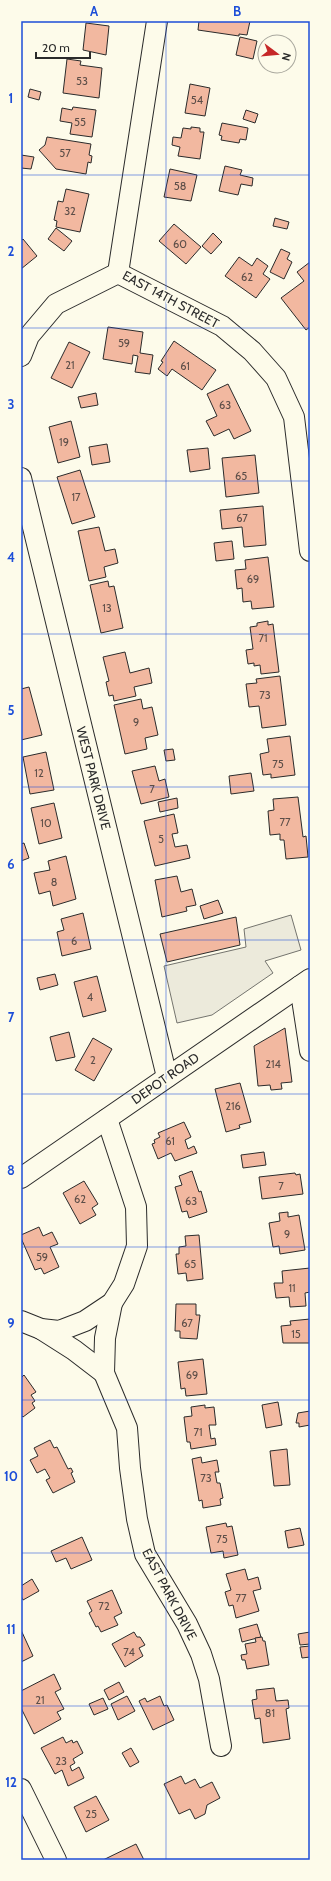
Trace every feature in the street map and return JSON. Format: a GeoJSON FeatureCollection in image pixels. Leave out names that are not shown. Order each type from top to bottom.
{"type":"FeatureCollection","features":[{"type":"Feature","properties":{"kind":"street","name":"EAST 14TH STREET"},"geometry":{"type":"LineString","coordinates":[[157,21],[118,273],[222,326],[252,351],[276,378],[294,417],[310,551]]}},
{"type":"Feature","properties":{"kind":"street"},"geometry":{"type":"LineString","coordinates":[[21,356],[29,336],[56,304],[118,273]]}},
{"type":"Feature","properties":{"kind":"street","name":"WEST PARK DRIVE"},"geometry":{"type":"LineString","coordinates":[[21,478],[167,1077]]}},
{"type":"Feature","properties":{"kind":"street"},"geometry":{"type":"LineString","coordinates":[[305,982],[310,1051]]}},
{"type":"Feature","properties":{"kind":"street","name":"DEPOT ROAD"},"geometry":{"type":"LineString","coordinates":[[21,1178],[305,982]]}},
{"type":"Feature","properties":{"kind":"street","name":"EAST PARK DRIVE"},"geometry":{"type":"LineString","coordinates":[[107,1119],[136,1207],[137,1246],[124,1284],[112,1304],[106,1338],[104,1374],[127,1428],[130,1468],[145,1554],[187,1624],[201,1654],[209,1679],[221,1746]]}},
{"type":"Feature","properties":{"kind":"street","name":"EAST PARK DRIVE"},"geometry":{"type":"LineString","coordinates":[[41,1329],[60,1330],[85,1321],[112,1304]]}},
{"type":"Feature","properties":{"kind":"street","name":"EAST PARK DRIVE"},"geometry":{"type":"LineString","coordinates":[[21,1321],[41,1329],[74,1350],[104,1374]]}},
{"type":"Feature","properties":{"kind":"street"},"geometry":{"type":"LineString","coordinates":[[21,1789],[56,1860]]}},
{"type":"Feature","properties":{"kind":"shaded area"},"geometry":{"type":"Polygon","coordinates":[[[291,915],[301,950],[265,961],[273,973],[212,1015],[177,1023],[164,966],[246,947],[244,929],[291,915]]]}},
{"type":"Feature","properties":{"kind":"building"},"geometry":{"type":"Polygon","coordinates":[[[199,21],[250,21],[247,35],[239,34],[239,36],[198,30],[199,21]]]}},
{"type":"Feature","properties":{"kind":"building"},"geometry":{"type":"Polygon","coordinates":[[[86,23],[109,26],[106,55],[83,50],[86,23]]]}},
{"type":"Feature","properties":{"kind":"building"},"geometry":{"type":"Polygon","coordinates":[[[240,37],[257,41],[253,59],[236,55],[240,37]]]}},
{"type":"Feature","properties":{"kind":"building"},"geometry":{"type":"Polygon","coordinates":[[[67,59],[81,61],[80,65],[102,68],[99,98],[63,93],[67,59]]]}},
{"type":"Feature","properties":{"kind":"building"},"geometry":{"type":"Polygon","coordinates":[[[190,84],[210,88],[205,116],[185,113],[190,84]]]}},
{"type":"Feature","properties":{"kind":"building"},"geometry":{"type":"Polygon","coordinates":[[[30,89],[41,92],[39,100],[28,97],[30,89]]]}},
{"type":"Feature","properties":{"kind":"building"},"geometry":{"type":"Polygon","coordinates":[[[73,107],[96,110],[92,137],[70,134],[72,123],[60,121],[62,108],[72,110],[73,107]]]}},
{"type":"Feature","properties":{"kind":"building"},"geometry":{"type":"Polygon","coordinates":[[[246,110],[258,114],[255,123],[243,119],[246,110]]]}},
{"type":"Feature","properties":{"kind":"building"},"geometry":{"type":"Polygon","coordinates":[[[222,123],[248,128],[246,140],[240,139],[239,143],[221,140],[222,136],[219,135],[222,123]]]}},
{"type":"Feature","properties":{"kind":"building"},"geometry":{"type":"Polygon","coordinates":[[[191,127],[200,128],[200,132],[204,132],[200,159],[178,156],[180,147],[172,145],[173,137],[181,138],[183,128],[191,129],[191,127]]]}},
{"type":"Feature","properties":{"kind":"building"},"geometry":{"type":"Polygon","coordinates":[[[47,137],[91,144],[89,155],[92,156],[91,163],[88,162],[86,174],[56,169],[39,150],[45,145],[47,137]]]}},
{"type":"Feature","properties":{"kind":"building"},"geometry":{"type":"Polygon","coordinates":[[[21,155],[34,157],[31,169],[21,168],[21,155]]]}},
{"type":"Feature","properties":{"kind":"building"},"geometry":{"type":"Polygon","coordinates":[[[225,166],[242,170],[240,175],[253,178],[252,186],[241,184],[238,195],[219,191],[225,166]]]}},
{"type":"Feature","properties":{"kind":"building"},"geometry":{"type":"Polygon","coordinates":[[[170,169],[197,175],[191,201],[164,197],[170,169]]]}},
{"type":"Feature","properties":{"kind":"building"},"geometry":{"type":"Polygon","coordinates":[[[66,189],[89,194],[80,232],[56,227],[57,221],[54,220],[58,201],[63,202],[66,189]]]}},
{"type":"Feature","properties":{"kind":"building"},"geometry":{"type":"Polygon","coordinates":[[[275,218],[289,222],[287,229],[273,226],[275,218]]]}},
{"type":"Feature","properties":{"kind":"building"},"geometry":{"type":"Polygon","coordinates":[[[174,224],[201,247],[186,264],[159,241],[174,224]]]}},
{"type":"Feature","properties":{"kind":"building"},"geometry":{"type":"Polygon","coordinates":[[[56,228],[72,241],[64,251],[48,239],[56,228]]]}},
{"type":"Feature","properties":{"kind":"building"},"geometry":{"type":"Polygon","coordinates":[[[213,233],[222,242],[211,254],[202,246],[213,233]]]}},
{"type":"Feature","properties":{"kind":"building"},"geometry":{"type":"Polygon","coordinates":[[[23,239],[37,256],[21,269],[21,241],[23,239]]]}},
{"type":"Feature","properties":{"kind":"building"},"geometry":{"type":"Polygon","coordinates":[[[281,249],[290,253],[287,259],[292,262],[284,279],[270,272],[281,249]]]}},
{"type":"Feature","properties":{"kind":"building"},"geometry":{"type":"Polygon","coordinates":[[[239,257],[252,266],[257,258],[268,266],[263,274],[270,279],[256,298],[225,276],[239,257]]]}},
{"type":"Feature","properties":{"kind":"building"},"geometry":{"type":"Polygon","coordinates":[[[310,262],[310,327],[306,330],[281,298],[304,281],[297,272],[310,262]]]}},
{"type":"Feature","properties":{"kind":"building"},"geometry":{"type":"Polygon","coordinates":[[[108,327],[143,332],[140,353],[153,355],[150,374],[135,372],[138,356],[133,355],[132,364],[103,359],[108,327]]]}},
{"type":"Feature","properties":{"kind":"building"},"geometry":{"type":"Polygon","coordinates":[[[174,341],[216,370],[202,390],[172,369],[167,376],[158,369],[163,362],[161,361],[174,341]]]}},
{"type":"Feature","properties":{"kind":"building"},"geometry":{"type":"Polygon","coordinates":[[[69,342],[90,352],[72,388],[51,378],[69,342]]]}},
{"type":"Feature","properties":{"kind":"building"},"geometry":{"type":"Polygon","coordinates":[[[228,384],[251,431],[234,439],[229,429],[214,436],[206,421],[217,416],[207,394],[228,384]]]}},
{"type":"Feature","properties":{"kind":"building"},"geometry":{"type":"Polygon","coordinates":[[[96,393],[98,405],[81,408],[78,397],[96,393]]]}},
{"type":"Feature","properties":{"kind":"building"},"geometry":{"type":"Polygon","coordinates":[[[71,421],[80,457],[58,463],[49,427],[71,421]]]}},
{"type":"Feature","properties":{"kind":"building"},"geometry":{"type":"Polygon","coordinates":[[[107,444],[110,462],[92,465],[89,447],[107,444]]]}},
{"type":"Feature","properties":{"kind":"building"},"geometry":{"type":"Polygon","coordinates":[[[208,448],[210,469],[190,472],[187,450],[208,448]]]}},
{"type":"Feature","properties":{"kind":"building"},"geometry":{"type":"Polygon","coordinates":[[[255,455],[259,493],[226,497],[222,458],[255,455]]]}},
{"type":"Feature","properties":{"kind":"building"},"geometry":{"type":"Polygon","coordinates":[[[80,470],[95,517],[72,524],[57,477],[80,470]]]}},
{"type":"Feature","properties":{"kind":"building"},"geometry":{"type":"Polygon","coordinates":[[[263,506],[266,545],[244,547],[242,527],[222,529],[220,510],[263,506]]]}},
{"type":"Feature","properties":{"kind":"building"},"geometry":{"type":"Polygon","coordinates":[[[99,527],[105,551],[115,549],[118,563],[104,567],[106,577],[89,581],[78,531],[99,527]]]}},
{"type":"Feature","properties":{"kind":"building"},"geometry":{"type":"Polygon","coordinates":[[[232,541],[234,559],[216,561],[214,543],[232,541]]]}},
{"type":"Feature","properties":{"kind":"building"},"geometry":{"type":"Polygon","coordinates":[[[268,557],[274,607],[252,609],[251,601],[243,602],[242,588],[237,589],[235,570],[246,569],[245,560],[268,557]]]}},
{"type":"Feature","properties":{"kind":"building"},"geometry":{"type":"Polygon","coordinates":[[[108,581],[109,587],[114,586],[123,628],[101,633],[90,585],[108,581]]]}},
{"type":"Feature","properties":{"kind":"building"},"geometry":{"type":"Polygon","coordinates":[[[268,621],[268,625],[273,624],[279,672],[261,674],[260,665],[254,666],[254,663],[248,664],[246,650],[253,649],[250,627],[257,626],[257,623],[268,621]]]}},
{"type":"Feature","properties":{"kind":"building"},"geometry":{"type":"Polygon","coordinates":[[[125,652],[130,673],[149,668],[152,683],[134,687],[136,696],[114,701],[113,695],[109,696],[106,682],[109,681],[103,657],[125,652]]]}},
{"type":"Feature","properties":{"kind":"building"},"geometry":{"type":"Polygon","coordinates":[[[280,676],[286,725],[262,728],[259,706],[249,707],[246,684],[257,683],[256,679],[280,676]]]}},
{"type":"Feature","properties":{"kind":"building"},"geometry":{"type":"Polygon","coordinates":[[[29,687],[42,735],[21,740],[21,689],[29,687]]]}},
{"type":"Feature","properties":{"kind":"building"},"geometry":{"type":"Polygon","coordinates":[[[141,699],[143,709],[152,707],[158,735],[145,738],[147,749],[125,754],[114,705],[141,699]]]}},
{"type":"Feature","properties":{"kind":"building"},"geometry":{"type":"Polygon","coordinates":[[[290,736],[295,775],[271,778],[271,774],[263,775],[260,754],[269,752],[267,739],[290,736]]]}},
{"type":"Feature","properties":{"kind":"building"},"geometry":{"type":"Polygon","coordinates":[[[173,749],[175,760],[166,761],[164,750],[173,749]]]}},
{"type":"Feature","properties":{"kind":"building"},"geometry":{"type":"Polygon","coordinates":[[[46,752],[54,790],[30,794],[23,757],[46,752]]]}},
{"type":"Feature","properties":{"kind":"building"},"geometry":{"type":"Polygon","coordinates":[[[155,766],[159,781],[165,779],[169,797],[141,804],[132,771],[155,766]]]}},
{"type":"Feature","properties":{"kind":"building"},"geometry":{"type":"Polygon","coordinates":[[[251,773],[254,791],[231,794],[229,776],[251,773]]]}},
{"type":"Feature","properties":{"kind":"building"},"geometry":{"type":"Polygon","coordinates":[[[298,797],[303,837],[306,836],[308,857],[286,859],[284,840],[280,840],[280,834],[270,835],[268,811],[274,810],[273,799],[298,797]]]}},
{"type":"Feature","properties":{"kind":"building"},"geometry":{"type":"Polygon","coordinates":[[[177,798],[178,808],[160,812],[158,802],[177,798]]]}},
{"type":"Feature","properties":{"kind":"building"},"geometry":{"type":"Polygon","coordinates":[[[54,803],[62,838],[39,844],[31,808],[54,803]]]}},
{"type":"Feature","properties":{"kind":"building"},"geometry":{"type":"Polygon","coordinates":[[[174,814],[178,833],[172,834],[175,847],[187,845],[190,858],[155,866],[144,821],[174,814]]]}},
{"type":"Feature","properties":{"kind":"building"},"geometry":{"type":"Polygon","coordinates":[[[24,843],[29,858],[21,861],[21,844],[24,843]]]}},
{"type":"Feature","properties":{"kind":"building"},"geometry":{"type":"Polygon","coordinates":[[[66,856],[76,899],[53,906],[50,891],[39,894],[34,873],[50,870],[48,861],[66,856]]]}},
{"type":"Feature","properties":{"kind":"building"},"geometry":{"type":"Polygon","coordinates":[[[177,876],[181,892],[192,889],[196,905],[186,907],[187,911],[162,917],[155,880],[177,876]]]}},
{"type":"Feature","properties":{"kind":"building"},"geometry":{"type":"Polygon","coordinates":[[[218,900],[223,913],[204,919],[200,906],[218,900]]]}},
{"type":"Feature","properties":{"kind":"building"},"geometry":{"type":"Polygon","coordinates":[[[83,913],[91,949],[62,956],[57,932],[64,930],[61,919],[83,913]]]}},
{"type":"Feature","properties":{"kind":"building"},"geometry":{"type":"Polygon","coordinates":[[[236,917],[240,945],[167,962],[160,934],[236,917]]]}},
{"type":"Feature","properties":{"kind":"building"},"geometry":{"type":"Polygon","coordinates":[[[55,974],[58,985],[40,990],[37,978],[55,974]]]}},
{"type":"Feature","properties":{"kind":"building"},"geometry":{"type":"Polygon","coordinates":[[[97,976],[106,1011],[83,1017],[74,982],[97,976]]]}},
{"type":"Feature","properties":{"kind":"building"},"geometry":{"type":"Polygon","coordinates":[[[285,1028],[292,1082],[281,1083],[282,1089],[271,1090],[270,1085],[258,1086],[254,1046],[285,1028]]]}},
{"type":"Feature","properties":{"kind":"building"},"geometry":{"type":"Polygon","coordinates":[[[69,1032],[75,1057],[56,1061],[50,1037],[69,1032]]]}},
{"type":"Feature","properties":{"kind":"building"},"geometry":{"type":"Polygon","coordinates":[[[93,1038],[112,1049],[94,1081],[75,1070],[93,1038]]]}},
{"type":"Feature","properties":{"kind":"building"},"geometry":{"type":"Polygon","coordinates":[[[240,1083],[251,1122],[239,1125],[240,1128],[226,1132],[215,1089],[240,1083]]]}},
{"type":"Feature","properties":{"kind":"building"},"geometry":{"type":"Polygon","coordinates":[[[184,1122],[191,1137],[185,1140],[188,1149],[194,1146],[197,1153],[175,1161],[171,1153],[158,1159],[152,1144],[155,1143],[154,1140],[160,1137],[158,1133],[184,1122]]]}},
{"type":"Feature","properties":{"kind":"building"},"geometry":{"type":"Polygon","coordinates":[[[264,1152],[266,1165],[243,1168],[241,1155],[264,1152]]]}},
{"type":"Feature","properties":{"kind":"building"},"geometry":{"type":"Polygon","coordinates":[[[192,1171],[199,1192],[201,1191],[207,1212],[189,1218],[187,1211],[182,1212],[175,1187],[182,1185],[179,1176],[192,1171]]]}},
{"type":"Feature","properties":{"kind":"building"},"geometry":{"type":"Polygon","coordinates":[[[295,1173],[296,1175],[300,1174],[303,1194],[262,1199],[259,1177],[295,1173]]]}},
{"type":"Feature","properties":{"kind":"building"},"geometry":{"type":"Polygon","coordinates":[[[84,1181],[98,1204],[92,1208],[96,1215],[80,1224],[63,1193],[84,1181]]]}},
{"type":"Feature","properties":{"kind":"building"},"geometry":{"type":"Polygon","coordinates":[[[288,1212],[288,1217],[299,1215],[305,1250],[280,1254],[279,1246],[273,1247],[269,1223],[280,1221],[279,1213],[288,1212]]]}},
{"type":"Feature","properties":{"kind":"building"},"geometry":{"type":"Polygon","coordinates":[[[39,1227],[43,1236],[52,1232],[58,1244],[50,1247],[59,1267],[44,1274],[41,1268],[35,1270],[21,1238],[21,1235],[39,1227]]]}},
{"type":"Feature","properties":{"kind":"building"},"geometry":{"type":"Polygon","coordinates":[[[199,1235],[203,1279],[187,1281],[186,1273],[178,1274],[176,1254],[179,1254],[179,1247],[186,1246],[185,1236],[199,1235]]]}},
{"type":"Feature","properties":{"kind":"building"},"geometry":{"type":"Polygon","coordinates":[[[310,1268],[310,1292],[305,1293],[306,1306],[290,1307],[289,1297],[276,1298],[274,1283],[283,1283],[282,1271],[310,1268]]]}},
{"type":"Feature","properties":{"kind":"building"},"geometry":{"type":"Polygon","coordinates":[[[176,1304],[196,1304],[196,1315],[200,1315],[197,1339],[180,1338],[180,1331],[175,1331],[176,1304]]]}},
{"type":"Feature","properties":{"kind":"building"},"geometry":{"type":"Polygon","coordinates":[[[310,1319],[310,1343],[283,1343],[281,1326],[291,1325],[290,1321],[310,1319]]]}},
{"type":"Feature","properties":{"kind":"building"},"geometry":{"type":"Polygon","coordinates":[[[203,1359],[207,1394],[186,1396],[185,1388],[181,1389],[178,1362],[203,1359]]]}},
{"type":"Feature","properties":{"kind":"building"},"geometry":{"type":"Polygon","coordinates":[[[24,1375],[36,1392],[31,1395],[35,1401],[32,1403],[35,1408],[23,1417],[21,1415],[21,1376],[22,1377],[24,1375]]]}},
{"type":"Feature","properties":{"kind":"building"},"geometry":{"type":"Polygon","coordinates":[[[278,1402],[282,1425],[266,1428],[262,1405],[278,1402]]]}},
{"type":"Feature","properties":{"kind":"building"},"geometry":{"type":"Polygon","coordinates":[[[205,1405],[205,1408],[214,1407],[216,1425],[209,1425],[211,1439],[215,1438],[216,1445],[191,1449],[190,1442],[187,1442],[184,1417],[192,1416],[191,1407],[205,1405]]]}},
{"type":"Feature","properties":{"kind":"building"},"geometry":{"type":"Polygon","coordinates":[[[310,1411],[310,1425],[299,1427],[299,1423],[296,1423],[298,1413],[310,1411]]]}},
{"type":"Feature","properties":{"kind":"building"},"geometry":{"type":"Polygon","coordinates":[[[50,1440],[54,1448],[57,1447],[68,1469],[71,1468],[73,1472],[71,1473],[75,1482],[53,1493],[46,1480],[50,1478],[45,1469],[37,1473],[30,1460],[38,1456],[34,1448],[50,1440]]]}},
{"type":"Feature","properties":{"kind":"building"},"geometry":{"type":"Polygon","coordinates":[[[287,1449],[290,1485],[274,1486],[270,1451],[287,1449]]]}},
{"type":"Feature","properties":{"kind":"building"},"geometry":{"type":"Polygon","coordinates":[[[201,1457],[202,1463],[217,1460],[219,1472],[215,1472],[217,1483],[220,1483],[223,1498],[220,1499],[221,1505],[203,1508],[202,1500],[199,1501],[192,1459],[201,1457]]]}},
{"type":"Feature","properties":{"kind":"building"},"geometry":{"type":"Polygon","coordinates":[[[226,1523],[227,1527],[232,1526],[238,1555],[224,1558],[223,1551],[211,1553],[206,1527],[226,1523]]]}},
{"type":"Feature","properties":{"kind":"building"},"geometry":{"type":"Polygon","coordinates":[[[300,1528],[304,1545],[288,1548],[285,1531],[300,1528]]]}},
{"type":"Feature","properties":{"kind":"building"},"geometry":{"type":"Polygon","coordinates":[[[82,1537],[92,1560],[71,1569],[66,1558],[56,1562],[51,1551],[82,1537]]]}},
{"type":"Feature","properties":{"kind":"building"},"geometry":{"type":"Polygon","coordinates":[[[245,1569],[248,1580],[258,1577],[261,1589],[253,1591],[259,1611],[236,1618],[233,1605],[229,1606],[225,1592],[231,1590],[226,1574],[245,1569]]]}},
{"type":"Feature","properties":{"kind":"building"},"geometry":{"type":"Polygon","coordinates":[[[32,1579],[39,1591],[23,1600],[21,1596],[21,1586],[32,1579]]]}},
{"type":"Feature","properties":{"kind":"building"},"geometry":{"type":"Polygon","coordinates":[[[112,1590],[122,1613],[114,1617],[118,1625],[101,1632],[98,1626],[96,1627],[89,1613],[92,1611],[87,1601],[112,1590]]]}},
{"type":"Feature","properties":{"kind":"building"},"geometry":{"type":"Polygon","coordinates":[[[257,1624],[261,1637],[242,1642],[239,1629],[257,1624]]]}},
{"type":"Feature","properties":{"kind":"building"},"geometry":{"type":"Polygon","coordinates":[[[21,1630],[33,1656],[21,1662],[21,1630]]]}},
{"type":"Feature","properties":{"kind":"building"},"geometry":{"type":"Polygon","coordinates":[[[134,1632],[137,1637],[140,1637],[145,1645],[139,1648],[143,1656],[125,1667],[112,1644],[134,1632]]]}},
{"type":"Feature","properties":{"kind":"building"},"geometry":{"type":"Polygon","coordinates":[[[310,1632],[310,1644],[300,1645],[298,1634],[310,1632]]]}},
{"type":"Feature","properties":{"kind":"building"},"geometry":{"type":"Polygon","coordinates":[[[262,1637],[263,1641],[265,1641],[269,1665],[247,1669],[245,1660],[242,1660],[241,1655],[247,1654],[245,1644],[256,1642],[255,1638],[262,1637]]]}},
{"type":"Feature","properties":{"kind":"building"},"geometry":{"type":"Polygon","coordinates":[[[310,1646],[310,1657],[302,1658],[300,1647],[310,1646]]]}},
{"type":"Feature","properties":{"kind":"building"},"geometry":{"type":"Polygon","coordinates":[[[54,1674],[61,1689],[55,1692],[64,1709],[57,1712],[61,1719],[34,1734],[21,1708],[21,1691],[54,1674]]]}},
{"type":"Feature","properties":{"kind":"building"},"geometry":{"type":"Polygon","coordinates":[[[119,1682],[124,1692],[109,1700],[104,1690],[119,1682]]]}},
{"type":"Feature","properties":{"kind":"building"},"geometry":{"type":"Polygon","coordinates":[[[274,1688],[276,1701],[288,1700],[289,1708],[286,1709],[290,1739],[263,1743],[260,1718],[255,1719],[252,1700],[257,1699],[256,1690],[274,1688]]]}},
{"type":"Feature","properties":{"kind":"building"},"geometry":{"type":"Polygon","coordinates":[[[127,1696],[135,1711],[118,1720],[111,1704],[127,1696]]]}},
{"type":"Feature","properties":{"kind":"building"},"geometry":{"type":"Polygon","coordinates":[[[160,1696],[164,1706],[167,1705],[174,1720],[153,1730],[139,1701],[145,1698],[147,1702],[160,1696]]]}},
{"type":"Feature","properties":{"kind":"building"},"geometry":{"type":"Polygon","coordinates":[[[103,1698],[108,1709],[94,1715],[89,1704],[103,1698]]]}},
{"type":"Feature","properties":{"kind":"building"},"geometry":{"type":"Polygon","coordinates":[[[63,1737],[66,1743],[72,1740],[73,1743],[77,1741],[83,1753],[73,1759],[75,1763],[70,1766],[72,1771],[79,1767],[84,1778],[68,1786],[62,1770],[55,1774],[41,1748],[63,1737]]]}},
{"type":"Feature","properties":{"kind":"building"},"geometry":{"type":"Polygon","coordinates":[[[131,1748],[139,1762],[130,1767],[122,1753],[131,1748]]]}},
{"type":"Feature","properties":{"kind":"building"},"geometry":{"type":"Polygon","coordinates":[[[181,1776],[185,1784],[195,1779],[200,1788],[212,1782],[220,1798],[207,1805],[205,1814],[195,1819],[190,1809],[179,1814],[164,1784],[181,1776]]]}},
{"type":"Feature","properties":{"kind":"building"},"geometry":{"type":"Polygon","coordinates":[[[96,1796],[109,1820],[86,1832],[74,1807],[96,1796]]]}},
{"type":"Feature","properties":{"kind":"building"},"geometry":{"type":"Polygon","coordinates":[[[136,1844],[144,1860],[103,1860],[136,1844]]]}}]}
